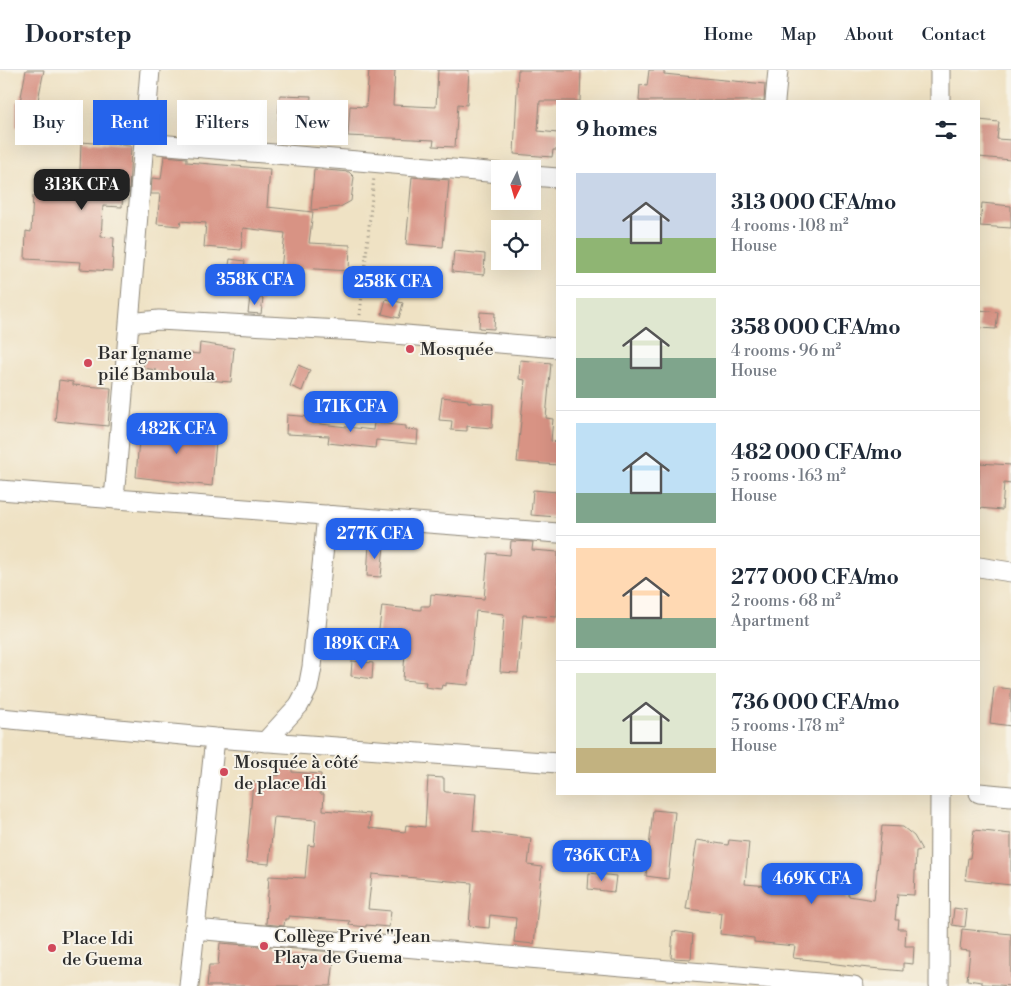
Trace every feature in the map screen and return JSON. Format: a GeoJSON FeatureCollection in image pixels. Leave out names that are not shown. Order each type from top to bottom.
{"type":"FeatureCollection","features":[{"type":"Feature","properties":{"kind":"street"},"geometry":{"type":"LineString","coordinates":[[148,100],[150,70]]}},
{"type":"Feature","properties":{"kind":"street"},"geometry":{"type":"LineString","coordinates":[[775,100],[778,70]]}},
{"type":"Feature","properties":{"kind":"street"},"geometry":{"type":"LineString","coordinates":[[940,70],[940,100]]}},
{"type":"Feature","properties":{"kind":"street"},"geometry":{"type":"LineString","coordinates":[[114,499],[145,145]]}},
{"type":"Feature","properties":{"kind":"street"},"geometry":{"type":"LineString","coordinates":[[167,145],[491,172]]}},
{"type":"Feature","properties":{"kind":"street"},"geometry":{"type":"LineString","coordinates":[[541,177],[556,178]]}},
{"type":"Feature","properties":{"kind":"street"},"geometry":{"type":"LineString","coordinates":[[129,323],[158,320],[359,331],[556,348]]}},
{"type":"Feature","properties":{"kind":"street"},"geometry":{"type":"LineString","coordinates":[[0,490],[556,533]]}},
{"type":"Feature","properties":{"kind":"street"},"geometry":{"type":"LineString","coordinates":[[265,742],[299,705],[308,688],[312,667],[328,515]]}},
{"type":"Feature","properties":{"kind":"street"},"geometry":{"type":"LineString","coordinates":[[980,567],[1011,572]]}},
{"type":"Feature","properties":{"kind":"street"},"geometry":{"type":"LineString","coordinates":[[0,718],[214,738],[556,762]]}},
{"type":"Feature","properties":{"kind":"street"},"geometry":{"type":"LineString","coordinates":[[188,986],[214,738]]}},
{"type":"Feature","properties":{"kind":"street"},"geometry":{"type":"LineString","coordinates":[[980,793],[1011,796]]}},
{"type":"Feature","properties":{"kind":"street"},"geometry":{"type":"LineString","coordinates":[[939,986],[940,795]]}},
{"type":"Feature","properties":{"kind":"street"},"geometry":{"type":"LineString","coordinates":[[194,929],[854,986]]}},
{"type":"Feature","properties":{"kind":"path"},"geometry":{"type":"LineString","coordinates":[[359,331],[376,162]]}},
{"type":"Feature","properties":{"kind":"building"},"geometry":{"type":"Polygon","coordinates":[[[26,70],[44,70],[38,100],[20,100],[26,70]]]}},
{"type":"Feature","properties":{"kind":"building"},"geometry":{"type":"Polygon","coordinates":[[[369,70],[395,70],[393,105],[436,107],[438,70],[469,70],[467,105],[458,104],[455,147],[433,146],[434,140],[348,136],[350,106],[366,107],[369,70]]]}},
{"type":"Feature","properties":{"kind":"building"},"geometry":{"type":"Polygon","coordinates":[[[518,70],[581,70],[580,100],[540,101],[538,131],[556,133],[556,150],[553,150],[552,157],[514,154],[518,70]]]}},
{"type":"Feature","properties":{"kind":"building"},"geometry":{"type":"Polygon","coordinates":[[[649,70],[664,70],[664,74],[765,84],[764,100],[639,100],[640,85],[647,86],[649,70]]]}},
{"type":"Feature","properties":{"kind":"building"},"geometry":{"type":"Polygon","coordinates":[[[280,95],[311,96],[311,100],[280,100],[280,95]]]}},
{"type":"Feature","properties":{"kind":"building"},"geometry":{"type":"Polygon","coordinates":[[[980,120],[999,122],[997,139],[1011,140],[1011,160],[980,157],[980,120]]]}},
{"type":"Feature","properties":{"kind":"building"},"geometry":{"type":"Polygon","coordinates":[[[83,142],[93,143],[93,145],[131,146],[129,193],[123,192],[122,207],[103,206],[101,237],[114,238],[112,271],[80,269],[81,262],[25,259],[26,231],[31,232],[33,196],[79,199],[81,145],[83,145],[83,142]]]}},
{"type":"Feature","properties":{"kind":"building"},"geometry":{"type":"Polygon","coordinates":[[[164,156],[187,158],[187,162],[270,169],[267,207],[313,212],[309,243],[350,245],[349,271],[300,268],[297,290],[279,288],[285,233],[243,228],[241,250],[204,247],[206,223],[181,221],[180,226],[157,224],[160,194],[151,194],[152,178],[161,179],[164,156]]]}},
{"type":"Feature","properties":{"kind":"building"},"geometry":{"type":"Polygon","coordinates":[[[314,169],[349,172],[354,177],[351,201],[340,207],[311,210],[314,169]]]}},
{"type":"Feature","properties":{"kind":"building"},"geometry":{"type":"Polygon","coordinates":[[[412,177],[449,180],[443,247],[406,244],[412,177]]]}},
{"type":"Feature","properties":{"kind":"building"},"geometry":{"type":"Polygon","coordinates":[[[982,203],[1011,206],[1011,228],[980,226],[982,203]]]}},
{"type":"Feature","properties":{"kind":"building"},"geometry":{"type":"Polygon","coordinates":[[[454,251],[485,254],[484,275],[452,272],[454,251]]]}},
{"type":"Feature","properties":{"kind":"building"},"geometry":{"type":"Polygon","coordinates":[[[230,259],[245,261],[240,292],[225,289],[230,259]]]}},
{"type":"Feature","properties":{"kind":"building"},"geometry":{"type":"Polygon","coordinates":[[[250,297],[263,298],[261,314],[248,313],[250,297]]]}},
{"type":"Feature","properties":{"kind":"building"},"geometry":{"type":"Polygon","coordinates":[[[386,299],[403,303],[399,318],[382,314],[386,299]]]}},
{"type":"Feature","properties":{"kind":"building"},"geometry":{"type":"Polygon","coordinates":[[[980,310],[998,312],[996,329],[980,328],[980,310]]]}},
{"type":"Feature","properties":{"kind":"building"},"geometry":{"type":"Polygon","coordinates":[[[480,312],[495,313],[494,329],[479,328],[480,312]]]}},
{"type":"Feature","properties":{"kind":"building"},"geometry":{"type":"Polygon","coordinates":[[[200,343],[234,348],[231,382],[156,376],[156,370],[143,368],[145,349],[199,354],[200,343]]]}},
{"type":"Feature","properties":{"kind":"building"},"geometry":{"type":"Polygon","coordinates":[[[520,360],[551,363],[546,418],[553,419],[551,441],[556,442],[556,465],[517,462],[525,380],[519,379],[520,360]]]}},
{"type":"Feature","properties":{"kind":"building"},"geometry":{"type":"Polygon","coordinates":[[[298,365],[310,370],[302,391],[290,386],[298,365]]]}},
{"type":"Feature","properties":{"kind":"building"},"geometry":{"type":"Polygon","coordinates":[[[59,380],[73,382],[73,385],[111,388],[108,426],[55,421],[59,380]]]}},
{"type":"Feature","properties":{"kind":"building"},"geometry":{"type":"Polygon","coordinates":[[[442,397],[493,404],[492,428],[467,426],[467,431],[451,430],[452,421],[439,420],[442,397]]]}},
{"type":"Feature","properties":{"kind":"building"},"geometry":{"type":"Polygon","coordinates":[[[287,415],[313,417],[312,423],[373,430],[374,423],[406,426],[406,429],[418,430],[417,444],[376,440],[375,448],[328,443],[329,436],[286,434],[287,415]]]}},
{"type":"Feature","properties":{"kind":"building"},"geometry":{"type":"Polygon","coordinates":[[[140,426],[217,431],[212,486],[136,477],[140,426]]]}},
{"type":"Feature","properties":{"kind":"building"},"geometry":{"type":"Polygon","coordinates":[[[980,463],[1011,465],[1011,484],[1004,483],[1002,510],[980,508],[980,463]]]}},
{"type":"Feature","properties":{"kind":"building"},"geometry":{"type":"Polygon","coordinates":[[[533,490],[556,492],[556,517],[531,515],[533,490]]]}},
{"type":"Feature","properties":{"kind":"building"},"geometry":{"type":"Polygon","coordinates":[[[511,541],[533,542],[532,550],[556,552],[556,617],[523,615],[518,673],[500,672],[504,614],[476,611],[468,685],[446,683],[446,686],[442,685],[441,689],[425,687],[426,682],[403,680],[406,640],[378,637],[382,606],[421,610],[421,606],[430,606],[431,594],[484,599],[488,553],[510,555],[511,541]]]}},
{"type":"Feature","properties":{"kind":"building"},"geometry":{"type":"Polygon","coordinates":[[[369,544],[384,545],[381,577],[367,576],[369,544]]]}},
{"type":"Feature","properties":{"kind":"building"},"geometry":{"type":"Polygon","coordinates":[[[352,661],[373,663],[372,679],[351,676],[352,661]]]}},
{"type":"Feature","properties":{"kind":"building"},"geometry":{"type":"Polygon","coordinates":[[[994,687],[1011,689],[1011,726],[990,723],[994,687]]]}},
{"type":"Feature","properties":{"kind":"building"},"geometry":{"type":"Polygon","coordinates":[[[279,767],[292,767],[292,772],[321,774],[320,794],[324,794],[323,810],[370,814],[369,828],[405,832],[406,825],[425,827],[428,777],[444,778],[444,791],[446,792],[476,794],[473,831],[531,838],[528,865],[542,867],[534,944],[514,942],[516,918],[490,915],[489,928],[469,926],[472,883],[372,874],[368,909],[391,911],[389,927],[366,925],[366,927],[349,925],[350,921],[289,916],[289,919],[285,919],[284,926],[266,924],[269,876],[305,878],[308,845],[314,846],[316,820],[274,817],[269,864],[246,862],[253,782],[273,784],[274,775],[279,776],[279,767]]]}},
{"type":"Feature","properties":{"kind":"building"},"geometry":{"type":"Polygon","coordinates":[[[653,810],[675,812],[668,879],[646,876],[653,810]]]}},
{"type":"Feature","properties":{"kind":"building"},"geometry":{"type":"Polygon","coordinates":[[[882,826],[903,827],[914,836],[922,850],[916,851],[914,895],[898,894],[895,920],[899,920],[898,929],[906,929],[905,946],[914,946],[913,964],[903,963],[903,971],[793,958],[795,946],[754,942],[754,938],[720,934],[722,913],[686,909],[697,840],[728,845],[729,840],[749,842],[745,884],[792,888],[793,880],[811,882],[812,868],[850,872],[848,896],[874,900],[882,826]]]}},
{"type":"Feature","properties":{"kind":"building"},"geometry":{"type":"Polygon","coordinates":[[[974,830],[1011,834],[1011,885],[965,880],[974,830]]]}},
{"type":"Feature","properties":{"kind":"building"},"geometry":{"type":"Polygon","coordinates":[[[589,873],[616,876],[614,892],[588,889],[589,873]]]}},
{"type":"Feature","properties":{"kind":"building"},"geometry":{"type":"Polygon","coordinates":[[[954,908],[967,910],[965,927],[952,925],[954,908]]]}},
{"type":"Feature","properties":{"kind":"building"},"geometry":{"type":"Polygon","coordinates":[[[962,929],[1011,934],[1011,986],[982,984],[982,982],[967,980],[970,951],[960,950],[962,929]]]}},
{"type":"Feature","properties":{"kind":"building"},"geometry":{"type":"Polygon","coordinates":[[[673,931],[693,934],[691,959],[671,958],[673,931]]]}},
{"type":"Feature","properties":{"kind":"building"},"geometry":{"type":"Polygon","coordinates":[[[220,943],[335,952],[331,986],[207,986],[209,965],[218,965],[220,943]]]}},
{"type":"Feature","properties":{"kind":"place","name":"Mosquée"},"geometry":{"type":"Point","coordinates":[410,349]}},
{"type":"Feature","properties":{"kind":"place","name":"Bar Igname pilé Bamboula"},"geometry":{"type":"Point","coordinates":[88,363]}},
{"type":"Feature","properties":{"kind":"place","name":"Mosquée à côté de place Idi"},"geometry":{"type":"Point","coordinates":[224,772]}},
{"type":"Feature","properties":{"kind":"place","name":"Collège Privé ''Jean Playa de Guema"},"geometry":{"type":"Point","coordinates":[264,946]}},
{"type":"Feature","properties":{"kind":"place","name":"Place Idi de Guema"},"geometry":{"type":"Point","coordinates":[52,948]}}]}
